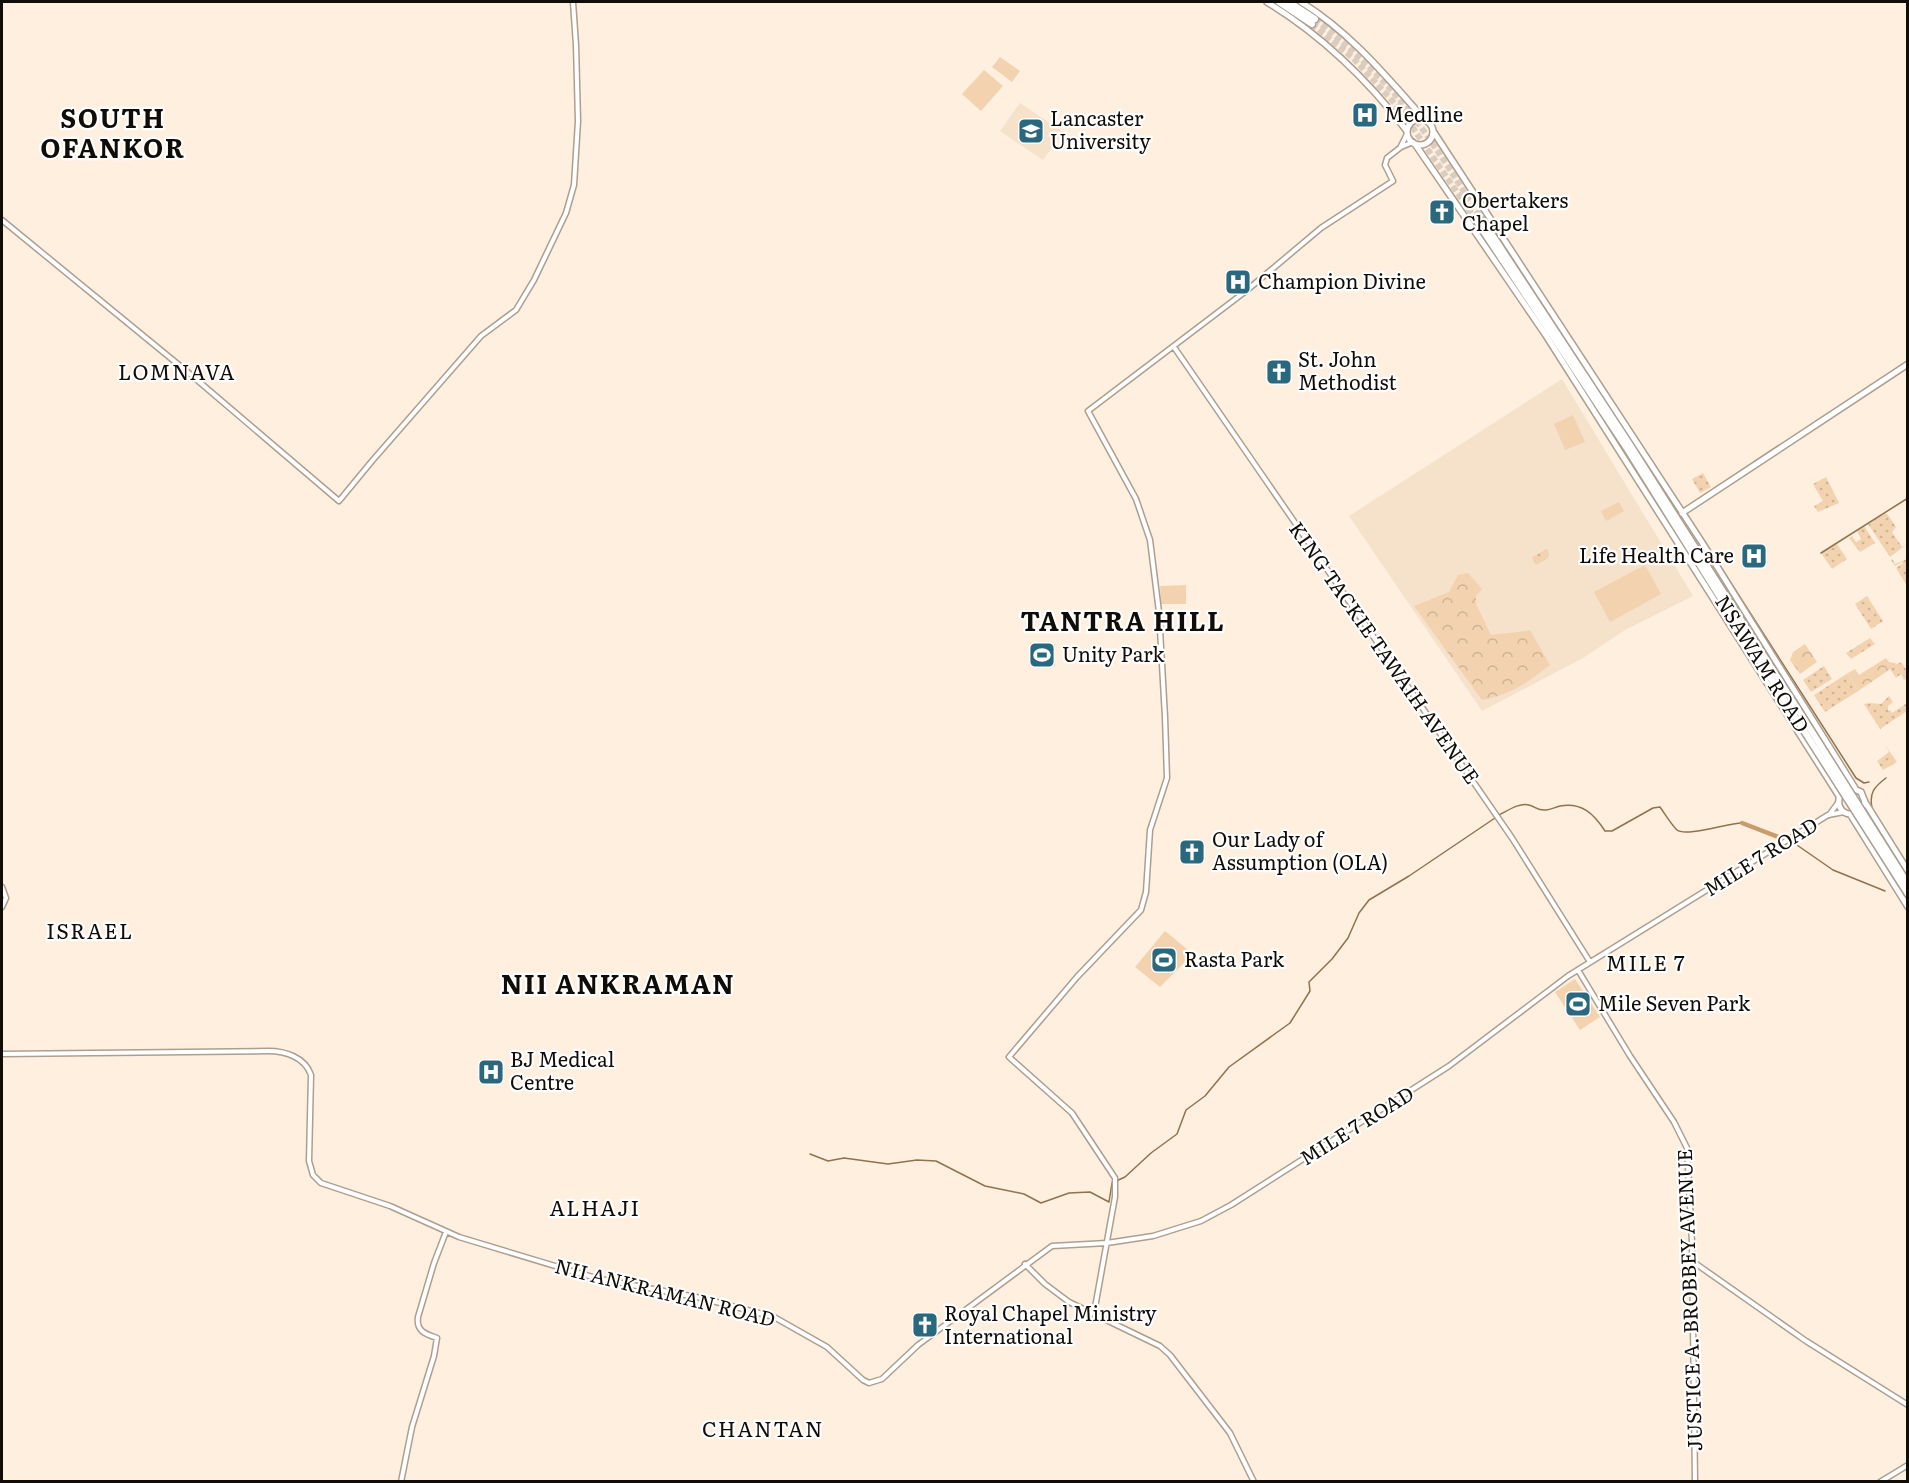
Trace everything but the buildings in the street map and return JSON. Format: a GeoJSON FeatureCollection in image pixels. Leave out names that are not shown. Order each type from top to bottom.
{"type":"FeatureCollection","features":[{"type":"Feature","properties":{"kind":"highway"},"geometry":{"type":"LineString","coordinates":[[1279,2],[1313,22],[1289,2]]}},
{"type":"Feature","properties":{"kind":"highway","name":"NSAWAM ROAD"},"geometry":{"type":"LineString","coordinates":[[1481,222],[1624,435],[1908,894]]}},
{"type":"Feature","properties":{"kind":"highway","name":"NSAWAM ROAD"},"geometry":{"type":"LineString","coordinates":[[1787,699],[1908,884]]}},
{"type":"Feature","properties":{"kind":"main road"},"geometry":{"type":"LineString","coordinates":[[1267,2],[1310,30],[1351,65],[1372,86],[1407,132],[1545,334],[1839,796]]}},
{"type":"Feature","properties":{"kind":"main road"},"geometry":{"type":"LineString","coordinates":[[1301,2],[1338,28],[1369,57],[1431,124],[1433,131],[1702,544],[1854,788],[1861,792],[1908,871]]}},
{"type":"Feature","properties":{"kind":"main road"},"geometry":{"type":"LineString","coordinates":[[1407,132],[1413,121],[1425,120]]}},
{"type":"Feature","properties":{"kind":"main road"},"geometry":{"type":"LineString","coordinates":[[1414,143],[1422,145],[1430,141],[1433,131]]}},
{"type":"Feature","properties":{"kind":"main road"},"geometry":{"type":"LineString","coordinates":[[1682,513],[1908,364]]}},
{"type":"Feature","properties":{"kind":"main road"},"geometry":{"type":"LineString","coordinates":[[1854,788],[1848,788],[1839,796],[1838,803],[1847,813],[1908,907]]}},
{"type":"Feature","properties":{"kind":"main road"},"geometry":{"type":"LineString","coordinates":[[1847,813],[1857,813],[1865,802]]}},
{"type":"Feature","properties":{"kind":"street"},"geometry":{"type":"LineString","coordinates":[[2,220],[198,381],[339,501],[475,342],[510,315],[522,302],[566,213],[574,185],[578,121],[573,2]]}},
{"type":"Feature","properties":{"kind":"street"},"geometry":{"type":"LineString","coordinates":[[1401,147],[1407,132]]}},
{"type":"Feature","properties":{"kind":"street"},"geometry":{"type":"LineString","coordinates":[[1094,1313],[1116,1186],[1115,1178],[1072,1113],[1009,1057],[1077,977],[1141,910],[1146,892],[1150,830],[1167,778],[1166,717],[1159,612],[1150,540],[1136,499],[1088,411],[1246,291],[1321,228],[1393,180],[1385,163],[1387,158],[1401,147],[1414,143]]}},
{"type":"Feature","properties":{"kind":"street","name":"KING TACKIE TAWAIH AVENUE"},"geometry":{"type":"LineString","coordinates":[[1174,347],[1499,819],[1590,962]]}},
{"type":"Feature","properties":{"kind":"street"},"geometry":{"type":"LineString","coordinates":[[1828,815],[1838,803]]}},
{"type":"Feature","properties":{"kind":"street"},"geometry":{"type":"LineString","coordinates":[[1828,815],[1847,813]]}},
{"type":"Feature","properties":{"kind":"street","name":"MILE 7 ROAD"},"geometry":{"type":"LineString","coordinates":[[869,1383],[882,1379],[918,1345],[1025,1264],[1055,1246],[1107,1243],[1174,1231],[1201,1221],[1231,1205],[1442,1071],[1568,976],[1828,815]]}},
{"type":"Feature","properties":{"kind":"street"},"geometry":{"type":"LineString","coordinates":[[2,888],[6,898],[2,907]]}},
{"type":"Feature","properties":{"kind":"street","name":"JUSTICE A. BROBBEY AVENUE"},"geometry":{"type":"LineString","coordinates":[[1578,970],[1686,1144],[1692,1261],[1695,1482]]}},
{"type":"Feature","properties":{"kind":"street","name":"NII ANKRAMAN ROAD"},"geometry":{"type":"LineString","coordinates":[[2,1054],[268,1051],[289,1054],[306,1064],[311,1074],[309,1157],[316,1179],[334,1189],[395,1209],[460,1238],[600,1279],[701,1298],[774,1317],[827,1347],[869,1383]]}},
{"type":"Feature","properties":{"kind":"street"},"geometry":{"type":"LineString","coordinates":[[400,1482],[412,1427],[434,1356],[437,1338],[421,1331],[417,1322],[434,1263],[446,1232]]}},
{"type":"Feature","properties":{"kind":"street"},"geometry":{"type":"LineString","coordinates":[[1692,1261],[1800,1337],[1908,1405]]}},
{"type":"Feature","properties":{"kind":"street"},"geometry":{"type":"LineString","coordinates":[[1025,1264],[1062,1297],[1160,1346],[1170,1355],[1230,1433],[1254,1482]]}},
{"type":"Feature","properties":{"kind":"street"},"geometry":{"type":"LineString","coordinates":[[1880,1482],[1908,1465]]}},
{"type":"Feature","properties":{"kind":"shaded area","name":"Lancaster University"},"geometry":{"type":"Polygon","coordinates":[[[1020,103],[1063,132],[1043,160],[1000,131],[1020,103]]]}},
{"type":"Feature","properties":{"kind":"shaded area"},"geometry":{"type":"Polygon","coordinates":[[[1562,379],[1693,596],[1625,630],[1583,658],[1482,711],[1349,516],[1562,379]]]}},
{"type":"Feature","properties":{"kind":"green space"},"geometry":{"type":"Polygon","coordinates":[[[1000,57],[1020,71],[1012,82],[992,67],[1000,57]]]}},
{"type":"Feature","properties":{"kind":"green space"},"geometry":{"type":"Polygon","coordinates":[[[984,70],[1003,86],[981,111],[962,94],[984,70]]]}},
{"type":"Feature","properties":{"kind":"green space"},"geometry":{"type":"Polygon","coordinates":[[[1573,415],[1585,442],[1565,450],[1554,424],[1573,415]]]}},
{"type":"Feature","properties":{"kind":"green space"},"geometry":{"type":"Polygon","coordinates":[[[1703,473],[1711,487],[1700,493],[1692,479],[1703,473]]]}},
{"type":"Feature","properties":{"kind":"green space"},"geometry":{"type":"Polygon","coordinates":[[[1826,477],[1839,503],[1818,512],[1814,506],[1823,501],[1813,484],[1826,477]]]}},
{"type":"Feature","properties":{"kind":"green space"},"geometry":{"type":"Polygon","coordinates":[[[1619,502],[1624,511],[1606,521],[1601,511],[1619,502]]]}},
{"type":"Feature","properties":{"kind":"green space"},"geometry":{"type":"Polygon","coordinates":[[[1885,513],[1896,527],[1892,532],[1902,547],[1907,544],[1890,557],[1868,524],[1885,513]]]}},
{"type":"Feature","properties":{"kind":"green space"},"geometry":{"type":"Polygon","coordinates":[[[1864,526],[1875,543],[1860,552],[1849,538],[1852,536],[1856,542],[1861,539],[1857,531],[1864,526]]]}},
{"type":"Feature","properties":{"kind":"green space"},"geometry":{"type":"Polygon","coordinates":[[[1837,544],[1847,559],[1832,569],[1821,553],[1837,544]]]}},
{"type":"Feature","properties":{"kind":"green space"},"geometry":{"type":"Polygon","coordinates":[[[1547,549],[1548,558],[1536,565],[1532,557],[1547,549]]]}},
{"type":"Feature","properties":{"kind":"green space"},"geometry":{"type":"Polygon","coordinates":[[[1893,557],[1895,564],[1907,559],[1907,586],[1896,568],[1903,563],[1895,566],[1891,560],[1893,557]]]}},
{"type":"Feature","properties":{"kind":"green space"},"geometry":{"type":"Polygon","coordinates":[[[1645,565],[1661,594],[1610,622],[1594,592],[1645,565]]]}},
{"type":"Feature","properties":{"kind":"green space"},"geometry":{"type":"Polygon","coordinates":[[[1468,573],[1482,589],[1476,596],[1476,604],[1491,635],[1530,630],[1550,665],[1518,687],[1502,695],[1482,700],[1414,606],[1449,592],[1458,575],[1468,573]]]}},
{"type":"Feature","properties":{"kind":"green space"},"geometry":{"type":"Polygon","coordinates":[[[1186,585],[1186,604],[1161,604],[1160,586],[1186,585]]]}},
{"type":"Feature","properties":{"kind":"green space"},"geometry":{"type":"Polygon","coordinates":[[[1867,596],[1883,621],[1871,629],[1855,604],[1867,596]]]}},
{"type":"Feature","properties":{"kind":"green space"},"geometry":{"type":"Polygon","coordinates":[[[1870,638],[1875,644],[1851,659],[1846,653],[1870,638]]]}},
{"type":"Feature","properties":{"kind":"green space","name":"Unity Park"},"geometry":{"type":"Polygon","coordinates":[[[1030,643],[1055,644],[1055,666],[1029,665],[1030,643]]]}},
{"type":"Feature","properties":{"kind":"green space"},"geometry":{"type":"Polygon","coordinates":[[[1805,644],[1817,662],[1800,674],[1790,660],[1793,652],[1805,644]]]}},
{"type":"Feature","properties":{"kind":"green space"},"geometry":{"type":"Polygon","coordinates":[[[1886,658],[1889,662],[1898,664],[1858,691],[1848,673],[1855,669],[1859,675],[1886,658]]]}},
{"type":"Feature","properties":{"kind":"green space"},"geometry":{"type":"Polygon","coordinates":[[[1901,662],[1906,669],[1907,678],[1904,680],[1901,674],[1896,678],[1890,669],[1901,662]]]}},
{"type":"Feature","properties":{"kind":"green space"},"geometry":{"type":"Polygon","coordinates":[[[1824,666],[1832,679],[1811,692],[1803,680],[1824,666]]]}},
{"type":"Feature","properties":{"kind":"green space"},"geometry":{"type":"Polygon","coordinates":[[[1848,673],[1858,691],[1825,712],[1814,695],[1848,673]]]}},
{"type":"Feature","properties":{"kind":"green space"},"geometry":{"type":"Polygon","coordinates":[[[1889,696],[1893,702],[1888,706],[1888,711],[1892,713],[1907,703],[1907,711],[1880,729],[1864,704],[1881,704],[1889,696]]]}},
{"type":"Feature","properties":{"kind":"green space"},"geometry":{"type":"Polygon","coordinates":[[[1885,745],[1897,762],[1883,770],[1877,761],[1889,752],[1885,745]]]}},
{"type":"Feature","properties":{"kind":"green space","name":"Rasta Park"},"geometry":{"type":"Polygon","coordinates":[[[1165,931],[1193,954],[1160,987],[1135,967],[1165,931]]]}},
{"type":"Feature","properties":{"kind":"green space","name":"Mile Seven Park"},"geometry":{"type":"Polygon","coordinates":[[[1575,979],[1600,1017],[1580,1030],[1555,992],[1575,979]]]}},
{"type":"Feature","properties":{"kind":"waterway"},"geometry":{"type":"LineString","coordinates":[[1814,423],[1908,361]]}},
{"type":"Feature","properties":{"kind":"waterway"},"geometry":{"type":"LineString","coordinates":[[1754,462],[1780,445]]}},
{"type":"Feature","properties":{"kind":"waterway"},"geometry":{"type":"LineString","coordinates":[[1821,553],[1908,498]]}},
{"type":"Feature","properties":{"kind":"waterway"},"geometry":{"type":"LineString","coordinates":[[1688,516],[1856,778],[1864,783],[1869,782]]}},
{"type":"Feature","properties":{"kind":"waterway"},"geometry":{"type":"LineString","coordinates":[[1872,808],[1873,791],[1886,778]]}},
{"type":"Feature","properties":{"kind":"waterway"},"geometry":{"type":"LineString","coordinates":[[1499,815],[1525,804],[1543,810],[1568,805],[1587,811],[1605,831],[1612,831],[1653,808],[1660,807],[1675,828],[1682,832],[1742,823]]}},
{"type":"Feature","properties":{"kind":"waterway"},"geometry":{"type":"LineString","coordinates":[[810,1154],[828,1161],[844,1158],[888,1164],[917,1160],[936,1161],[985,1186],[1024,1194],[1041,1203],[1069,1193],[1090,1192],[1109,1202],[1112,1183],[1125,1177],[1151,1153],[1177,1134],[1186,1110],[1205,1096],[1229,1067],[1290,1023],[1310,991],[1309,982],[1332,959],[1348,938],[1359,913],[1369,900],[1495,818]]}},
{"type":"Feature","properties":{"kind":"waterway"},"geometry":{"type":"LineString","coordinates":[[1742,823],[1794,843]]}},
{"type":"Feature","properties":{"kind":"waterway"},"geometry":{"type":"LineString","coordinates":[[1794,843],[1833,870],[1885,891]]}},
{"type":"Feature","properties":{"kind":"tunnel"},"geometry":{"type":"LineString","coordinates":[[1315,19],[1369,67],[1411,113],[1483,221]]}},
{"type":"Feature","properties":{"kind":"tunnel"},"geometry":{"type":"LineString","coordinates":[[1312,24],[1354,59],[1400,109],[1478,223]]}},
{"type":"Feature","properties":{"kind":"place","name":"Medline"},"geometry":{"type":"Point","coordinates":[1365,115]}},
{"type":"Feature","properties":{"kind":"place","name":"Lancaster University"},"geometry":{"type":"Point","coordinates":[1031,131]}},
{"type":"Feature","properties":{"kind":"place","name":"Obertakers Chapel"},"geometry":{"type":"Point","coordinates":[1442,212]}},
{"type":"Feature","properties":{"kind":"place","name":"Champion Divine"},"geometry":{"type":"Point","coordinates":[1238,282]}},
{"type":"Feature","properties":{"kind":"place","name":"St. John Methodist"},"geometry":{"type":"Point","coordinates":[1279,372]}},
{"type":"Feature","properties":{"kind":"place","name":"Life Health Care"},"geometry":{"type":"Point","coordinates":[1754,556]}},
{"type":"Feature","properties":{"kind":"place","name":"Unity Park"},"geometry":{"type":"Point","coordinates":[1042,655]}},
{"type":"Feature","properties":{"kind":"place","name":"Our Lady of Assumption (OLA)"},"geometry":{"type":"Point","coordinates":[1192,852]}},
{"type":"Feature","properties":{"kind":"place","name":"Rasta Park"},"geometry":{"type":"Point","coordinates":[1164,960]}},
{"type":"Feature","properties":{"kind":"place","name":"Mile Seven Park"},"geometry":{"type":"Point","coordinates":[1578,1004]}},
{"type":"Feature","properties":{"kind":"place","name":"BJ Medical Centre"},"geometry":{"type":"Point","coordinates":[491,1072]}},
{"type":"Feature","properties":{"kind":"place","name":"Royal Chapel Ministry International"},"geometry":{"type":"Point","coordinates":[925,1325]}},
{"type":"Feature","properties":{"kind":"district","name":"SOUTH OFANKOR"},"geometry":{"type":"Point","coordinates":[113,134]}},
{"type":"Feature","properties":{"kind":"district","name":"LOMNAVA"},"geometry":{"type":"Point","coordinates":[177,373]}},
{"type":"Feature","properties":{"kind":"district","name":"TANTRA HILL"},"geometry":{"type":"Point","coordinates":[1123,622]}},
{"type":"Feature","properties":{"kind":"district","name":"ISRAEL"},"geometry":{"type":"Point","coordinates":[90,932]}},
{"type":"Feature","properties":{"kind":"district","name":"MILE 7"},"geometry":{"type":"Point","coordinates":[1646,964]}},
{"type":"Feature","properties":{"kind":"district","name":"NII ANKRAMAN"},"geometry":{"type":"Point","coordinates":[618,985]}},
{"type":"Feature","properties":{"kind":"district","name":"ALHAJI"},"geometry":{"type":"Point","coordinates":[595,1209]}},
{"type":"Feature","properties":{"kind":"district","name":"CHANTAN"},"geometry":{"type":"Point","coordinates":[763,1430]}}]}
